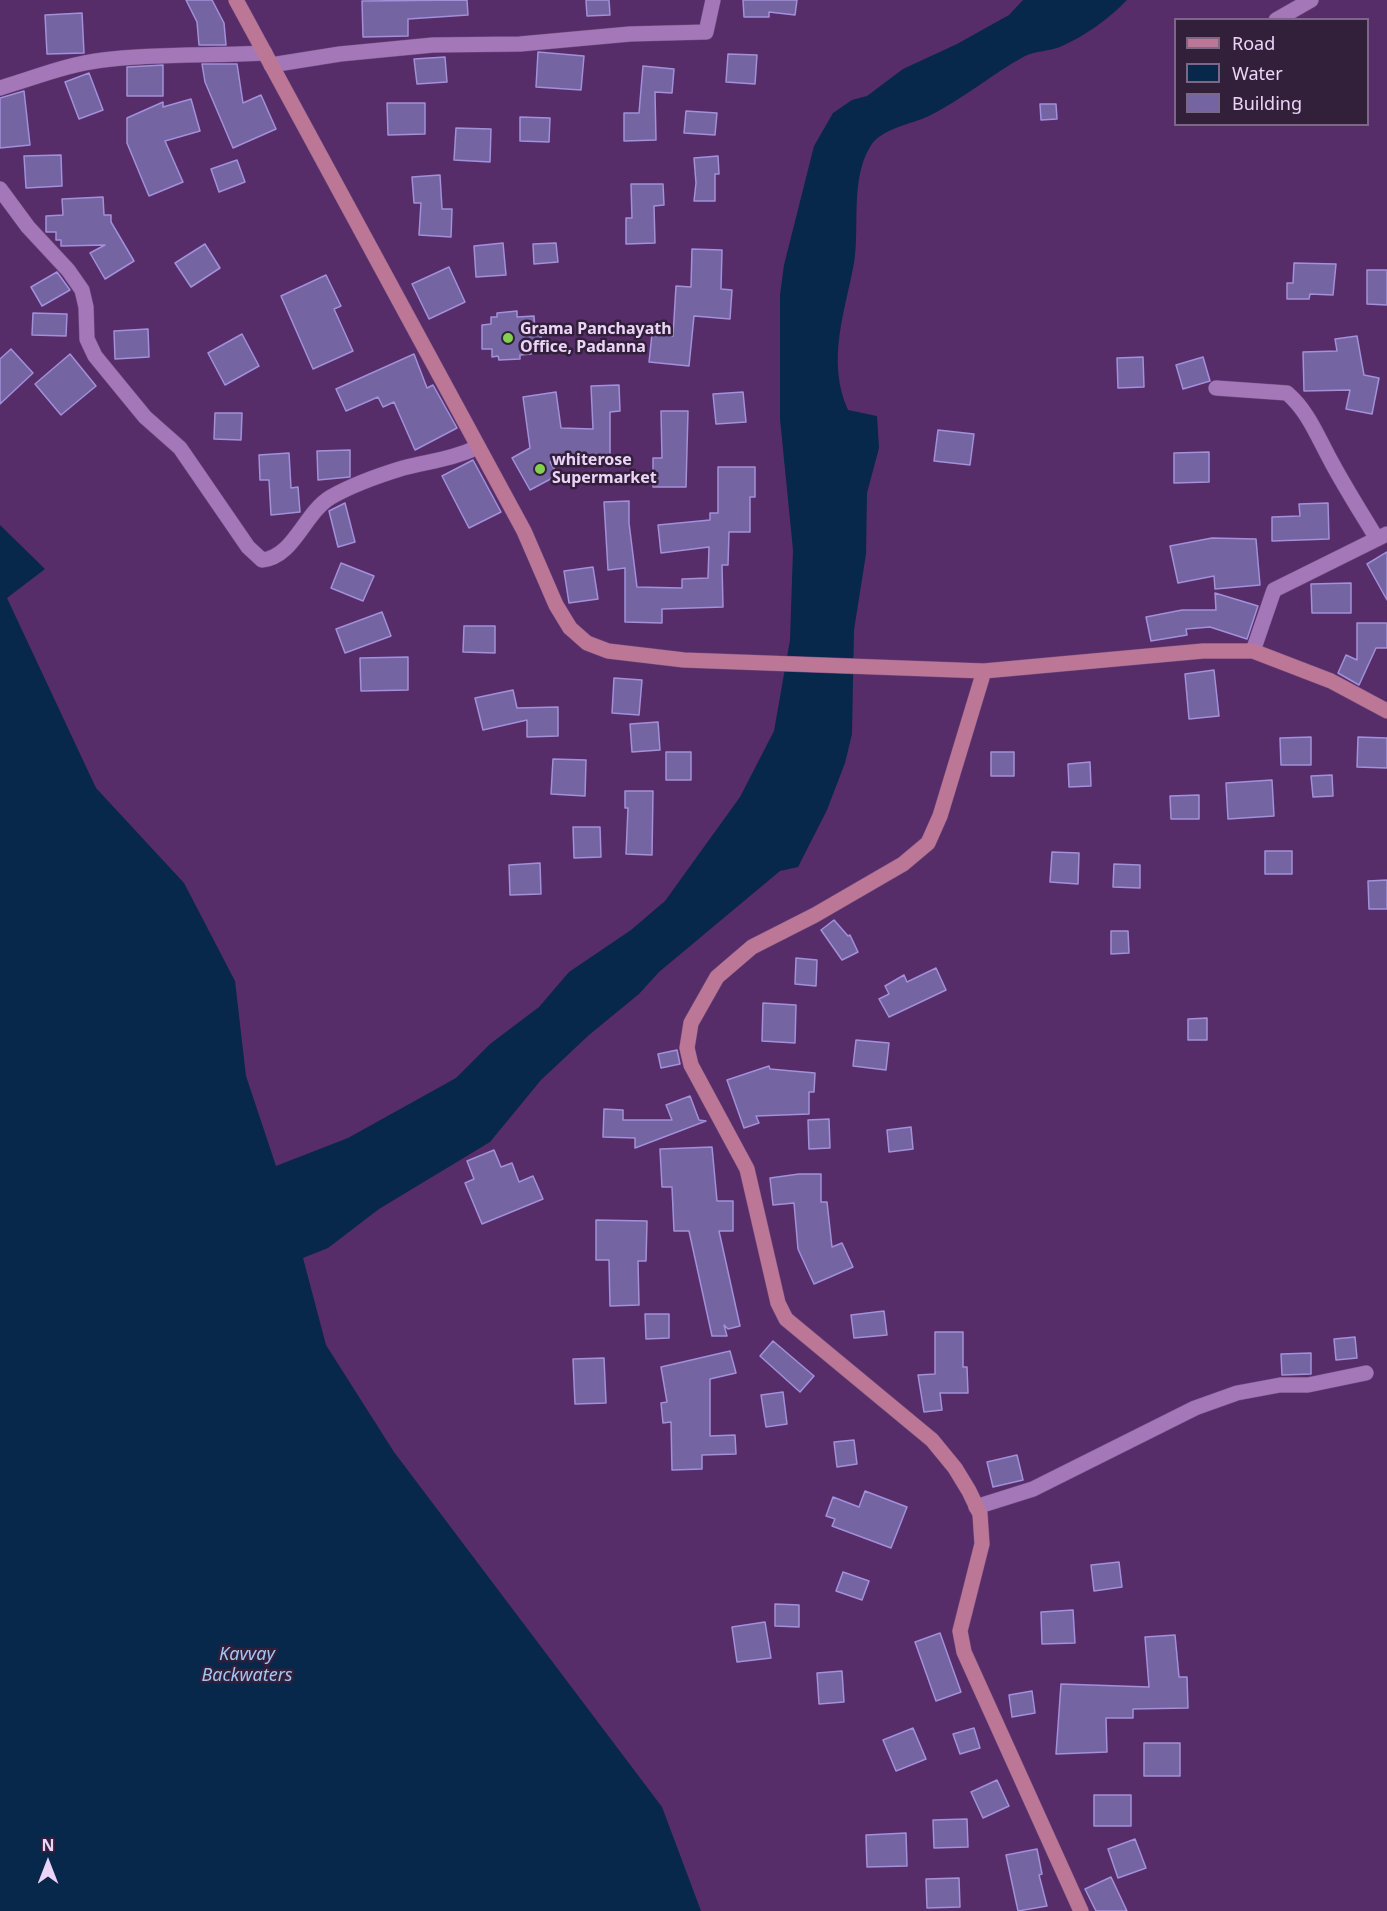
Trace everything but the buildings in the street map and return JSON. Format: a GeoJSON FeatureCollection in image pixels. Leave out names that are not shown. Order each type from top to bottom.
{"type":"FeatureCollection","features":[{"type":"Feature","properties":{"kind":"main road"},"geometry":{"type":"LineString","coordinates":[[236,0],[524,531],[556,605],[570,628],[587,643],[608,651],[684,660],[984,671],[1203,651],[1253,651],[1331,681],[1387,711]]}},
{"type":"Feature","properties":{"kind":"main road"},"geometry":{"type":"LineString","coordinates":[[984,671],[943,806],[928,843],[903,864],[752,947],[717,977],[691,1023],[687,1048],[691,1065],[747,1169],[778,1304],[786,1318],[932,1440],[955,1468],[980,1514],[982,1544],[960,1631],[964,1652],[1081,1911]]}},
{"type":"Feature","properties":{"kind":"street"},"geometry":{"type":"LineString","coordinates":[[0,88],[63,68],[101,60],[160,55],[268,59],[433,45],[520,44],[630,34],[706,32],[713,0]]}},
{"type":"Feature","properties":{"kind":"street"},"geometry":{"type":"LineString","coordinates":[[1280,18],[1311,0]]}},
{"type":"Feature","properties":{"kind":"street"},"geometry":{"type":"LineString","coordinates":[[0,189],[28,227],[68,270],[82,290],[86,307],[87,339],[95,356],[145,417],[180,448],[248,547],[262,560],[272,559],[285,550],[312,512],[330,498],[404,468],[435,463],[478,447]]}},
{"type":"Feature","properties":{"kind":"street"},"geometry":{"type":"LineString","coordinates":[[1216,388],[1287,393],[1296,400],[1309,418],[1331,462],[1382,536],[1274,590],[1253,651]]}},
{"type":"Feature","properties":{"kind":"street"},"geometry":{"type":"LineString","coordinates":[[976,1506],[1033,1489],[1205,1404],[1237,1394],[1280,1385],[1308,1385],[1366,1373]]}},
{"type":"Feature","properties":{"kind":"water","name":"Kavvay Backwaters"},"geometry":{"type":"Polygon","coordinates":[[[1023,0],[1127,0],[1078,38],[1060,47],[1025,56],[942,109],[881,135],[870,147],[860,174],[856,249],[839,336],[838,373],[848,410],[877,416],[879,448],[867,493],[866,554],[854,630],[852,734],[845,763],[827,810],[798,867],[780,871],[659,972],[639,994],[589,1035],[541,1080],[490,1142],[379,1209],[328,1248],[303,1258],[326,1345],[394,1452],[662,1807],[701,1911],[0,1911],[0,525],[45,569],[7,598],[96,788],[184,883],[235,981],[246,1076],[276,1166],[348,1138],[456,1078],[490,1044],[539,1007],[569,972],[631,930],[665,901],[740,797],[774,731],[790,640],[793,550],[780,419],[780,295],[784,265],[814,146],[833,113],[852,100],[867,96],[903,69],[957,44],[1009,15],[1023,0]]]}},
{"type":"Feature","properties":{"kind":"place","name":"Grama Panchayath Office, Padanna"},"geometry":{"type":"Point","coordinates":[508,338]}},
{"type":"Feature","properties":{"kind":"place","name":"whiterose Supermarket"},"geometry":{"type":"Point","coordinates":[540,469]}}]}
